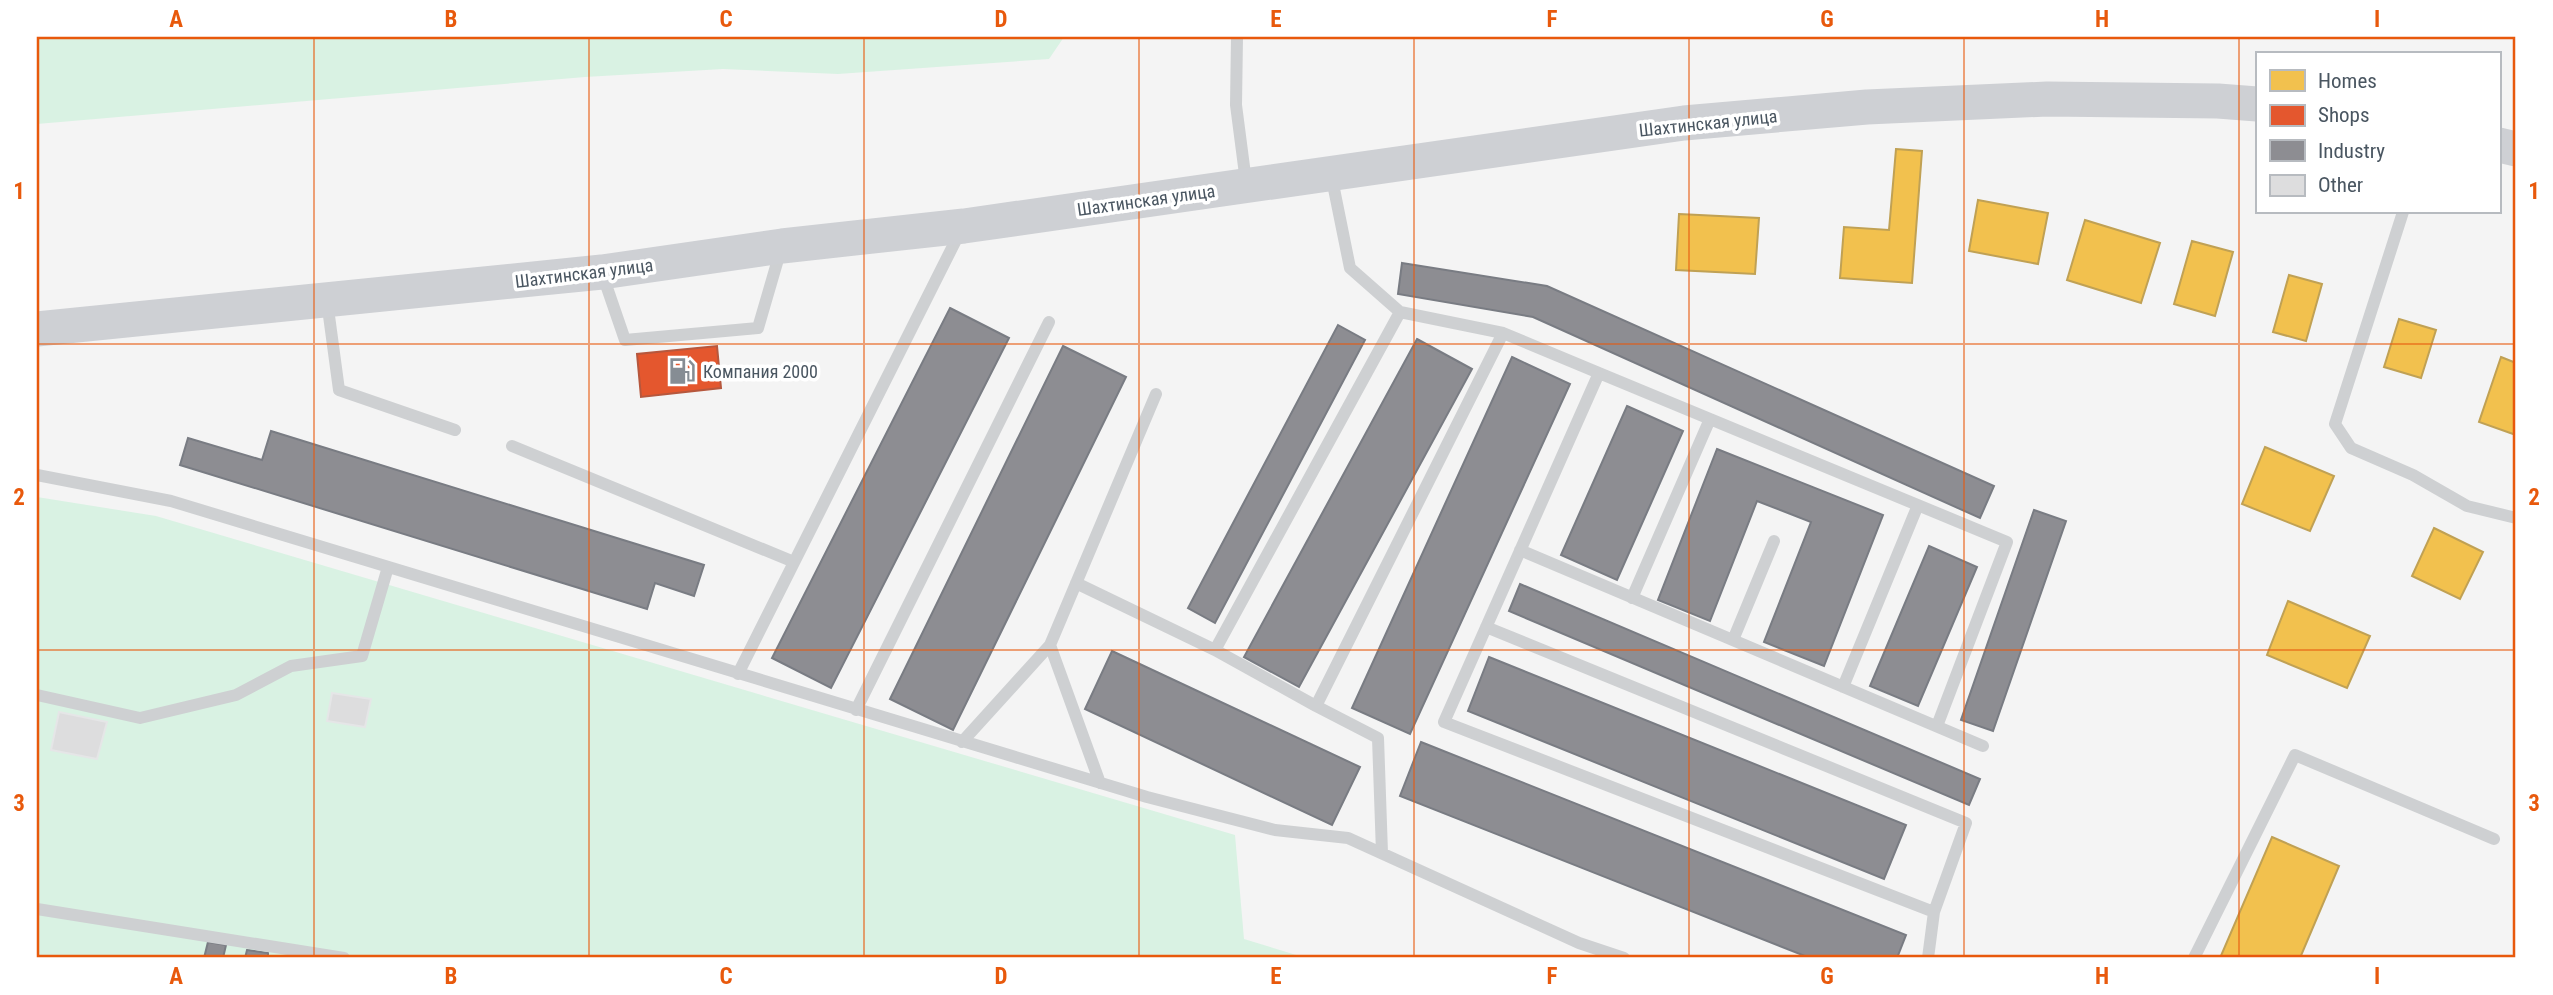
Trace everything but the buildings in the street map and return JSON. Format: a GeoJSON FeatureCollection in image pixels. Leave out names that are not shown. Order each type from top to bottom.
{"type":"FeatureCollection","features":[{"type":"Feature","properties":{"kind":"street","name":"Шахтинская улица"},"geometry":{"type":"LineString","coordinates":[[37,329],[602,272],[782,246],[964,226],[1684,123],[1867,107],[2047,99],[2256,104]]}},
{"type":"Feature","properties":{"kind":"lane"},"geometry":{"type":"LineString","coordinates":[[1237,37],[1236,105],[1246,186]]}},
{"type":"Feature","properties":{"kind":"lane"},"geometry":{"type":"LineString","coordinates":[[1331,174],[1350,268],[1401,312],[1503,333],[2007,542],[1937,726]]}},
{"type":"Feature","properties":{"kind":"lane"},"geometry":{"type":"LineString","coordinates":[[2402,214],[2336,424],[2351,449],[2413,475],[2467,506],[2516,518]]}},
{"type":"Feature","properties":{"kind":"lane"},"geometry":{"type":"LineString","coordinates":[[738,674],[964,226]]}},
{"type":"Feature","properties":{"kind":"lane"},"geometry":{"type":"LineString","coordinates":[[602,272],[625,340],[758,328],[782,246]]}},
{"type":"Feature","properties":{"kind":"lane"},"geometry":{"type":"LineString","coordinates":[[327,300],[339,390],[455,430]]}},
{"type":"Feature","properties":{"kind":"lane"},"geometry":{"type":"LineString","coordinates":[[1215,650],[1401,312]]}},
{"type":"Feature","properties":{"kind":"lane"},"geometry":{"type":"LineString","coordinates":[[856,710],[1049,323]]}},
{"type":"Feature","properties":{"kind":"lane"},"geometry":{"type":"LineString","coordinates":[[1316,706],[1503,333]]}},
{"type":"Feature","properties":{"kind":"lane"},"geometry":{"type":"LineString","coordinates":[[1599,373],[1444,722],[1934,912]]}},
{"type":"Feature","properties":{"kind":"lane"},"geometry":{"type":"LineString","coordinates":[[962,741],[1050,645],[1156,394]]}},
{"type":"Feature","properties":{"kind":"lane"},"geometry":{"type":"LineString","coordinates":[[1632,598],[1710,419]]}},
{"type":"Feature","properties":{"kind":"lane"},"geometry":{"type":"LineString","coordinates":[[512,446],[794,562]]}},
{"type":"Feature","properties":{"kind":"lane"},"geometry":{"type":"LineString","coordinates":[[37,475],[171,501],[1100,783],[1275,830],[1349,838],[1579,943],[1624,958]]}},
{"type":"Feature","properties":{"kind":"lane"},"geometry":{"type":"LineString","coordinates":[[1843,687],[1918,505]]}},
{"type":"Feature","properties":{"kind":"lane"},"geometry":{"type":"LineString","coordinates":[[1734,640],[1774,541]]}},
{"type":"Feature","properties":{"kind":"lane"},"geometry":{"type":"LineString","coordinates":[[1520,551],[1983,746]]}},
{"type":"Feature","properties":{"kind":"lane"},"geometry":{"type":"LineString","coordinates":[[37,695],[141,718],[236,695],[291,666],[362,656],[388,567]]}},
{"type":"Feature","properties":{"kind":"lane"},"geometry":{"type":"LineString","coordinates":[[1076,583],[1215,650],[1378,738],[1382,853]]}},
{"type":"Feature","properties":{"kind":"lane"},"geometry":{"type":"LineString","coordinates":[[1486,627],[1966,823],[1934,912],[1928,958]]}},
{"type":"Feature","properties":{"kind":"lane"},"geometry":{"type":"LineString","coordinates":[[1050,645],[1100,783]]}},
{"type":"Feature","properties":{"kind":"lane"},"geometry":{"type":"LineString","coordinates":[[2194,958],[2295,755],[2494,839]]}},
{"type":"Feature","properties":{"kind":"lane"},"geometry":{"type":"LineString","coordinates":[[37,909],[344,958]]}},
{"type":"Feature","properties":{"kind":"green space"},"geometry":{"type":"Polygon","coordinates":[[[37,37],[1064,37],[1049,59],[838,74],[723,69],[585,77],[37,124],[37,37]]]}},
{"type":"Feature","properties":{"kind":"green space"},"geometry":{"type":"Polygon","coordinates":[[[37,497],[156,516],[1235,835],[1244,939],[1306,958],[37,958],[37,497]]]}},
{"type":"Feature","properties":{"kind":"place","name":"Компания 2000"},"geometry":{"type":"Point","coordinates":[682,371]}}]}
